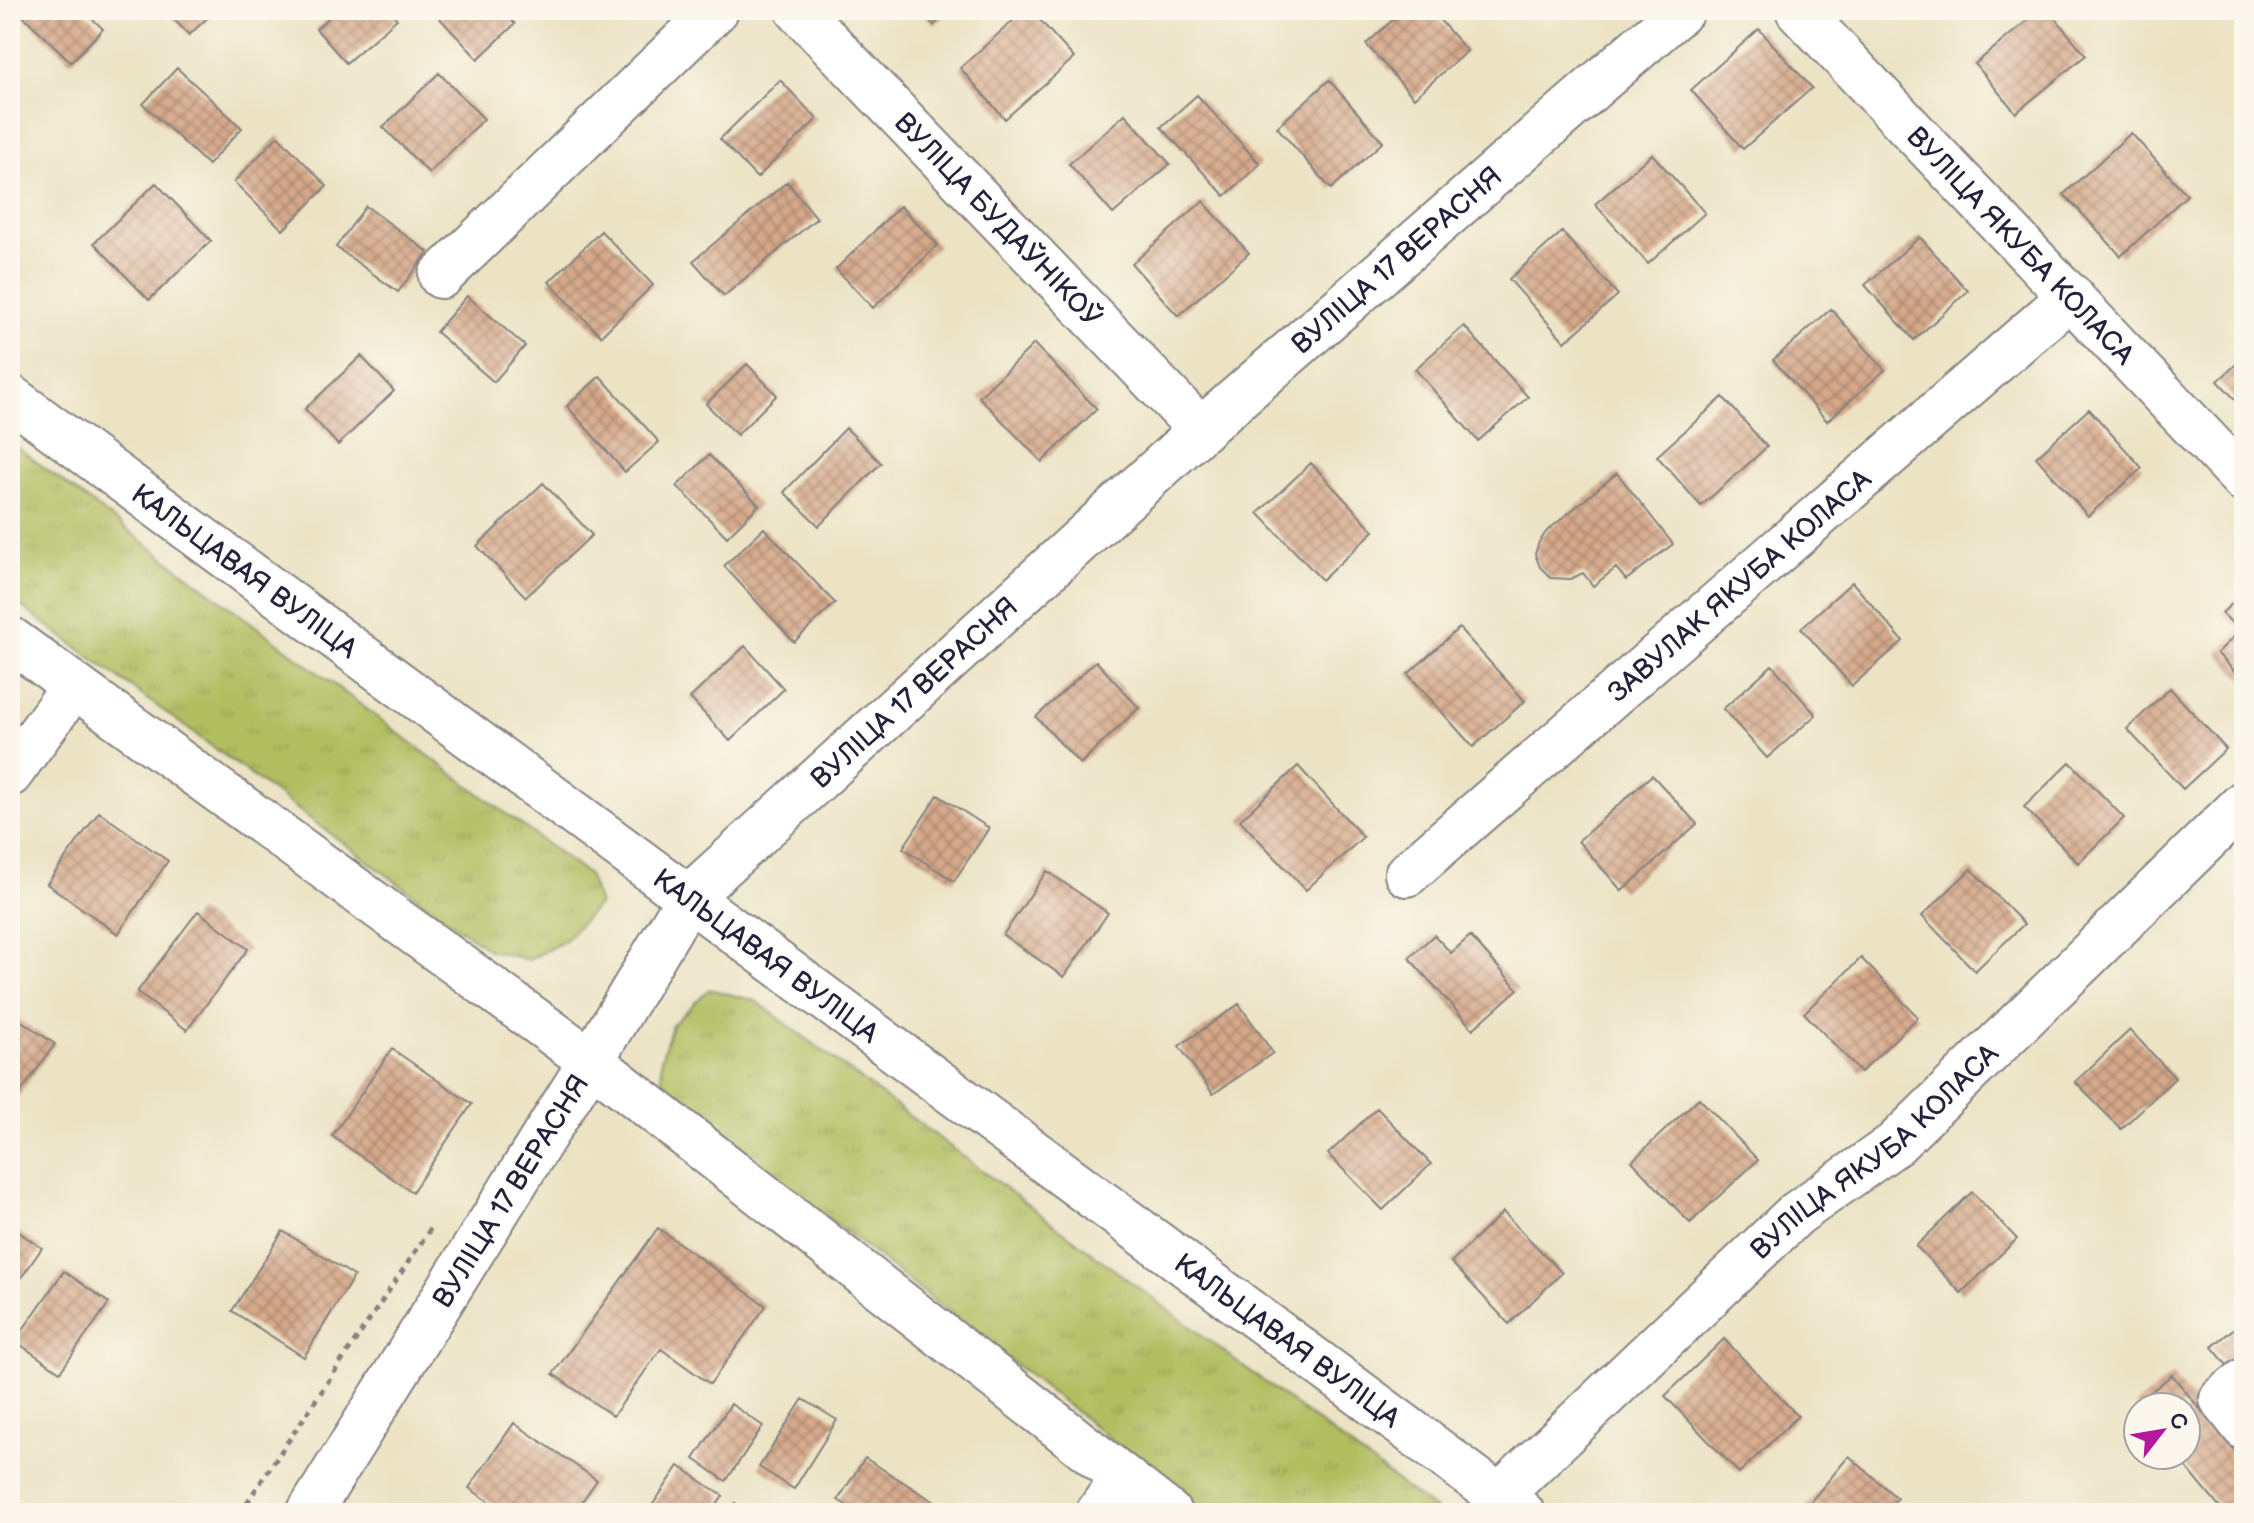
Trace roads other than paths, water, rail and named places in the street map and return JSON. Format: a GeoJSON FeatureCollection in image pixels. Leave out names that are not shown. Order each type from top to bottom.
{"type":"FeatureCollection","features":[{"type":"Feature","properties":{"kind":"street"},"geometry":{"type":"LineString","coordinates":[[441,276],[716,10]]}},
{"type":"Feature","properties":{"kind":"street","name":"ВУЛІЦА БУДАЎНІКОЎ"},"geometry":{"type":"LineString","coordinates":[[798,10],[1201,430]]}},
{"type":"Feature","properties":{"kind":"street","name":"ВУЛІЦА 17 ВЕРАСНЯ"},"geometry":{"type":"LineString","coordinates":[[309,1513],[591,1061],[689,897],[1201,430],[1682,10]]}},
{"type":"Feature","properties":{"kind":"street","name":"ВУЛІЦА ЯКУБА КОЛАСА"},"geometry":{"type":"LineString","coordinates":[[1798,10],[2244,480]]}},
{"type":"Feature","properties":{"kind":"street","name":"ЗАВУЛАК ЯКУБА КОЛАСА"},"geometry":{"type":"LineString","coordinates":[[1407,874],[2071,296]]}},
{"type":"Feature","properties":{"kind":"street","name":"КАЛЬЦАВАЯ ВУЛІЦА"},"geometry":{"type":"LineString","coordinates":[[10,397],[1511,1504]]}},
{"type":"Feature","properties":{"kind":"street"},"geometry":{"type":"LineString","coordinates":[[10,639],[591,1061],[1169,1513]]}},
{"type":"Feature","properties":{"kind":"street"},"geometry":{"type":"LineString","coordinates":[[10,774],[74,686]]}},
{"type":"Feature","properties":{"kind":"street","name":"ВУЛІЦА ЯКУБА КОЛАСА"},"geometry":{"type":"LineString","coordinates":[[1511,1504],[1796,1214],[1895,1144],[2244,803]]}},
{"type":"Feature","properties":{"kind":"street"},"geometry":{"type":"LineString","coordinates":[[2244,1381],[2222,1399],[2244,1427]]}},
{"type":"Feature","properties":{"kind":"street"},"geometry":{"type":"LineString","coordinates":[[1098,1513],[1123,1477]]}}]}
